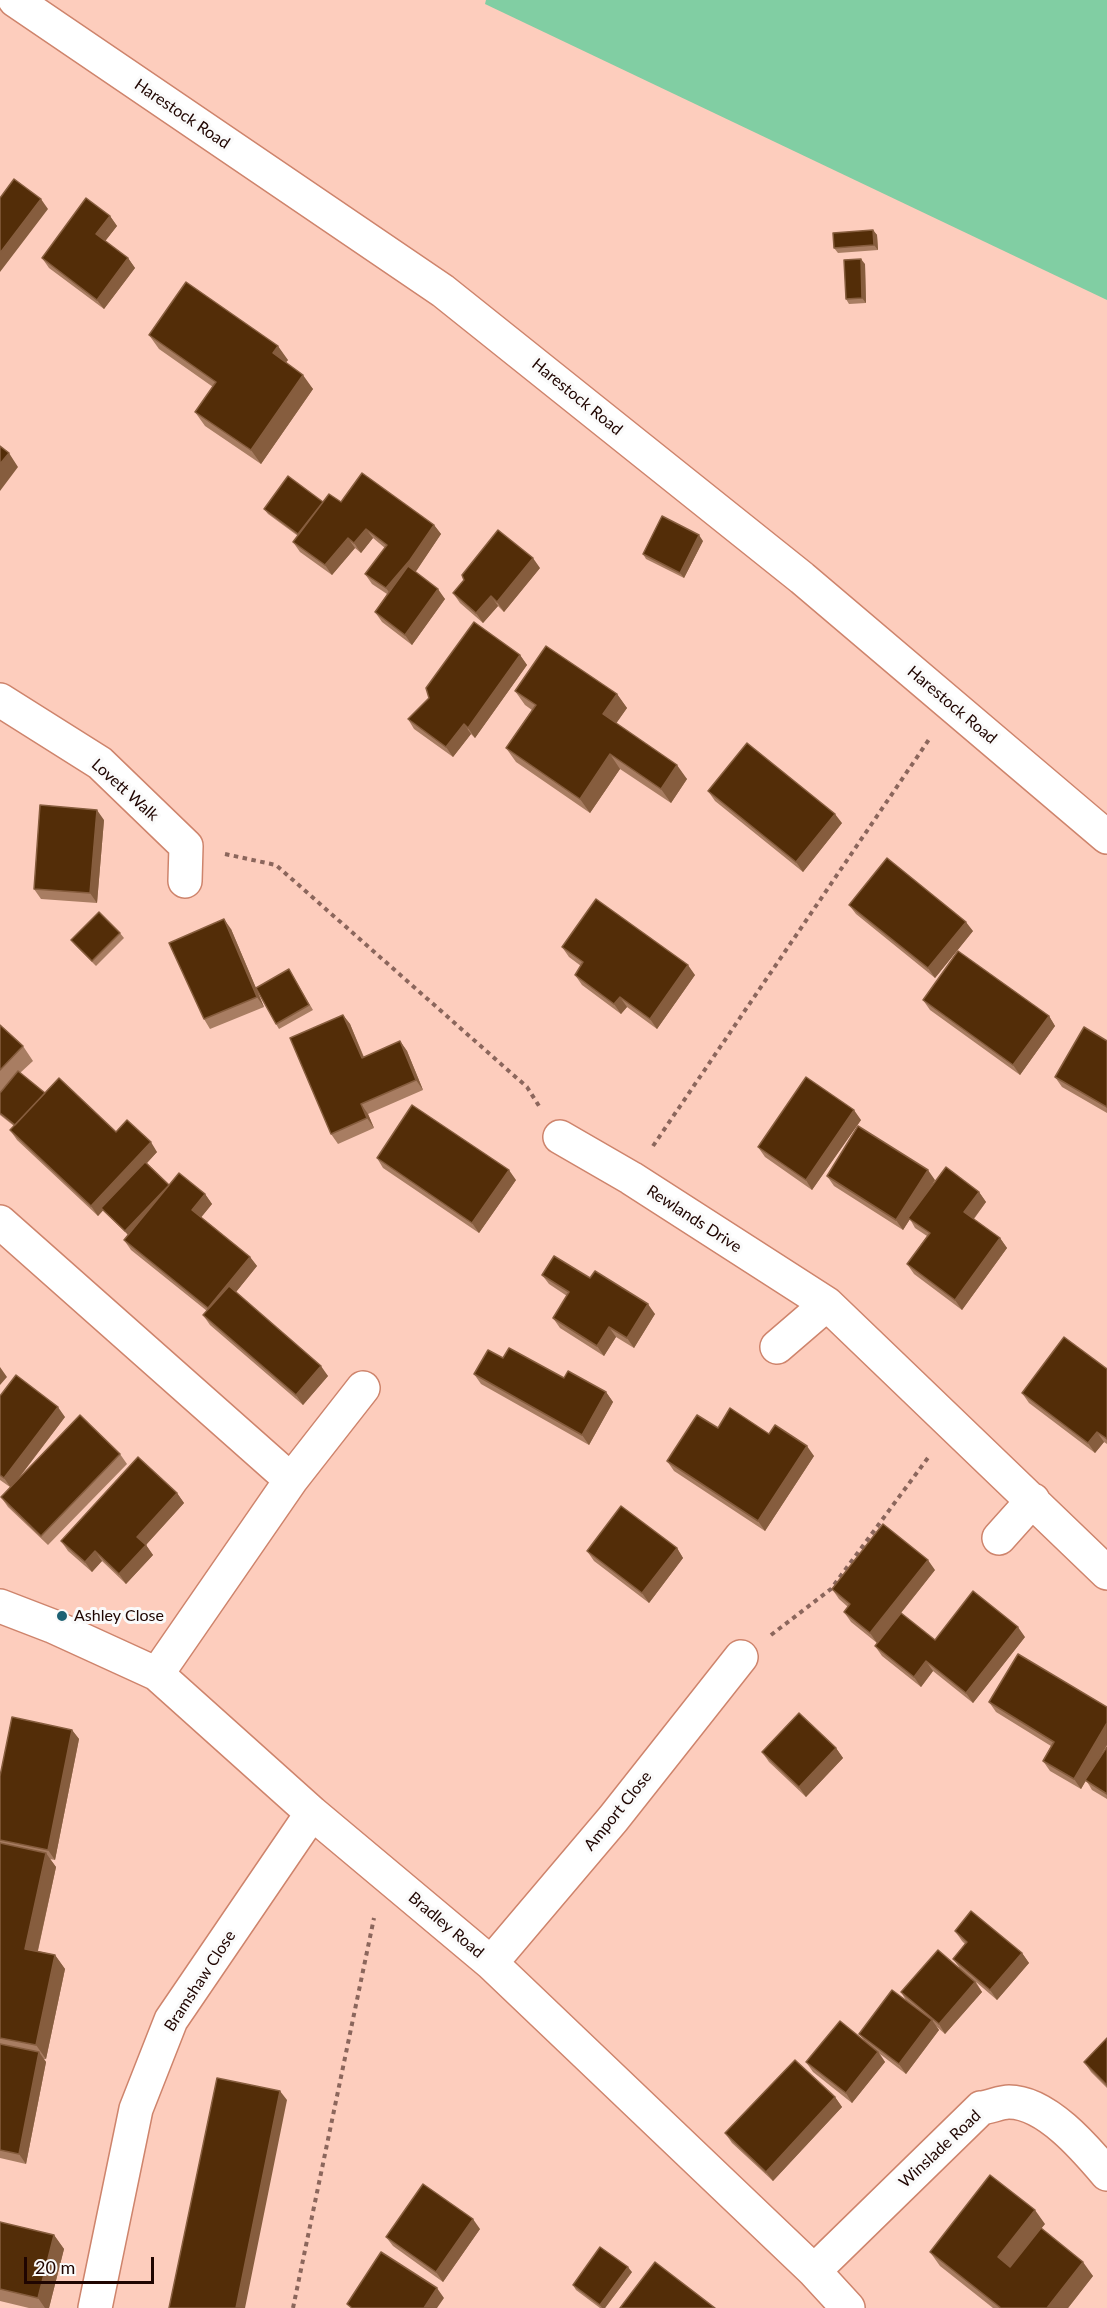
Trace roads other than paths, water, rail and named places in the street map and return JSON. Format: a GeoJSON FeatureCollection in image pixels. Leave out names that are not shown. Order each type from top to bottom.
{"type":"FeatureCollection","features":[{"type":"Feature","properties":{"kind":"street","name":"Harestock Road"},"geometry":{"type":"LineString","coordinates":[[15,0],[443,291],[793,571],[1107,837]]}},
{"type":"Feature","properties":{"kind":"street","name":"Lovett Walk"},"geometry":{"type":"LineString","coordinates":[[0,700],[100,763],[186,846],[185,881]]}},
{"type":"Feature","properties":{"kind":"street","name":"Rewlands Drive"},"geometry":{"type":"LineString","coordinates":[[560,1137],[631,1178],[827,1304],[1107,1573]]}},
{"type":"Feature","properties":{"kind":"street"},"geometry":{"type":"LineString","coordinates":[[0,1222],[291,1480]]}},
{"type":"Feature","properties":{"kind":"street"},"geometry":{"type":"LineString","coordinates":[[777,1347],[827,1304]]}},
{"type":"Feature","properties":{"kind":"street"},"geometry":{"type":"LineString","coordinates":[[158,1674],[291,1480],[363,1388]]}},
{"type":"Feature","properties":{"kind":"street"},"geometry":{"type":"LineString","coordinates":[[999,1538],[1033,1500]]}},
{"type":"Feature","properties":{"kind":"street","name":"Bradley Road"},"geometry":{"type":"LineString","coordinates":[[0,1606],[52,1626],[158,1674],[312,1813],[491,1963],[814,2271],[848,2308]]}},
{"type":"Feature","properties":{"kind":"street","name":"Amport Close"},"geometry":{"type":"LineString","coordinates":[[491,1963],[613,1819],[741,1658]]}},
{"type":"Feature","properties":{"kind":"street","name":"Bramshaw Close"},"geometry":{"type":"LineString","coordinates":[[95,2308],[136,2109],[171,2020],[312,1813]]}},
{"type":"Feature","properties":{"kind":"street","name":"Winslade Road"},"geometry":{"type":"LineString","coordinates":[[814,2271],[981,2108],[1010,2102],[1037,2109],[1081,2144],[1107,2174]]}},
{"type":"Feature","properties":{"kind":"place","name":"Ashley Close"},"geometry":{"type":"Point","coordinates":[62,1616]}}]}
